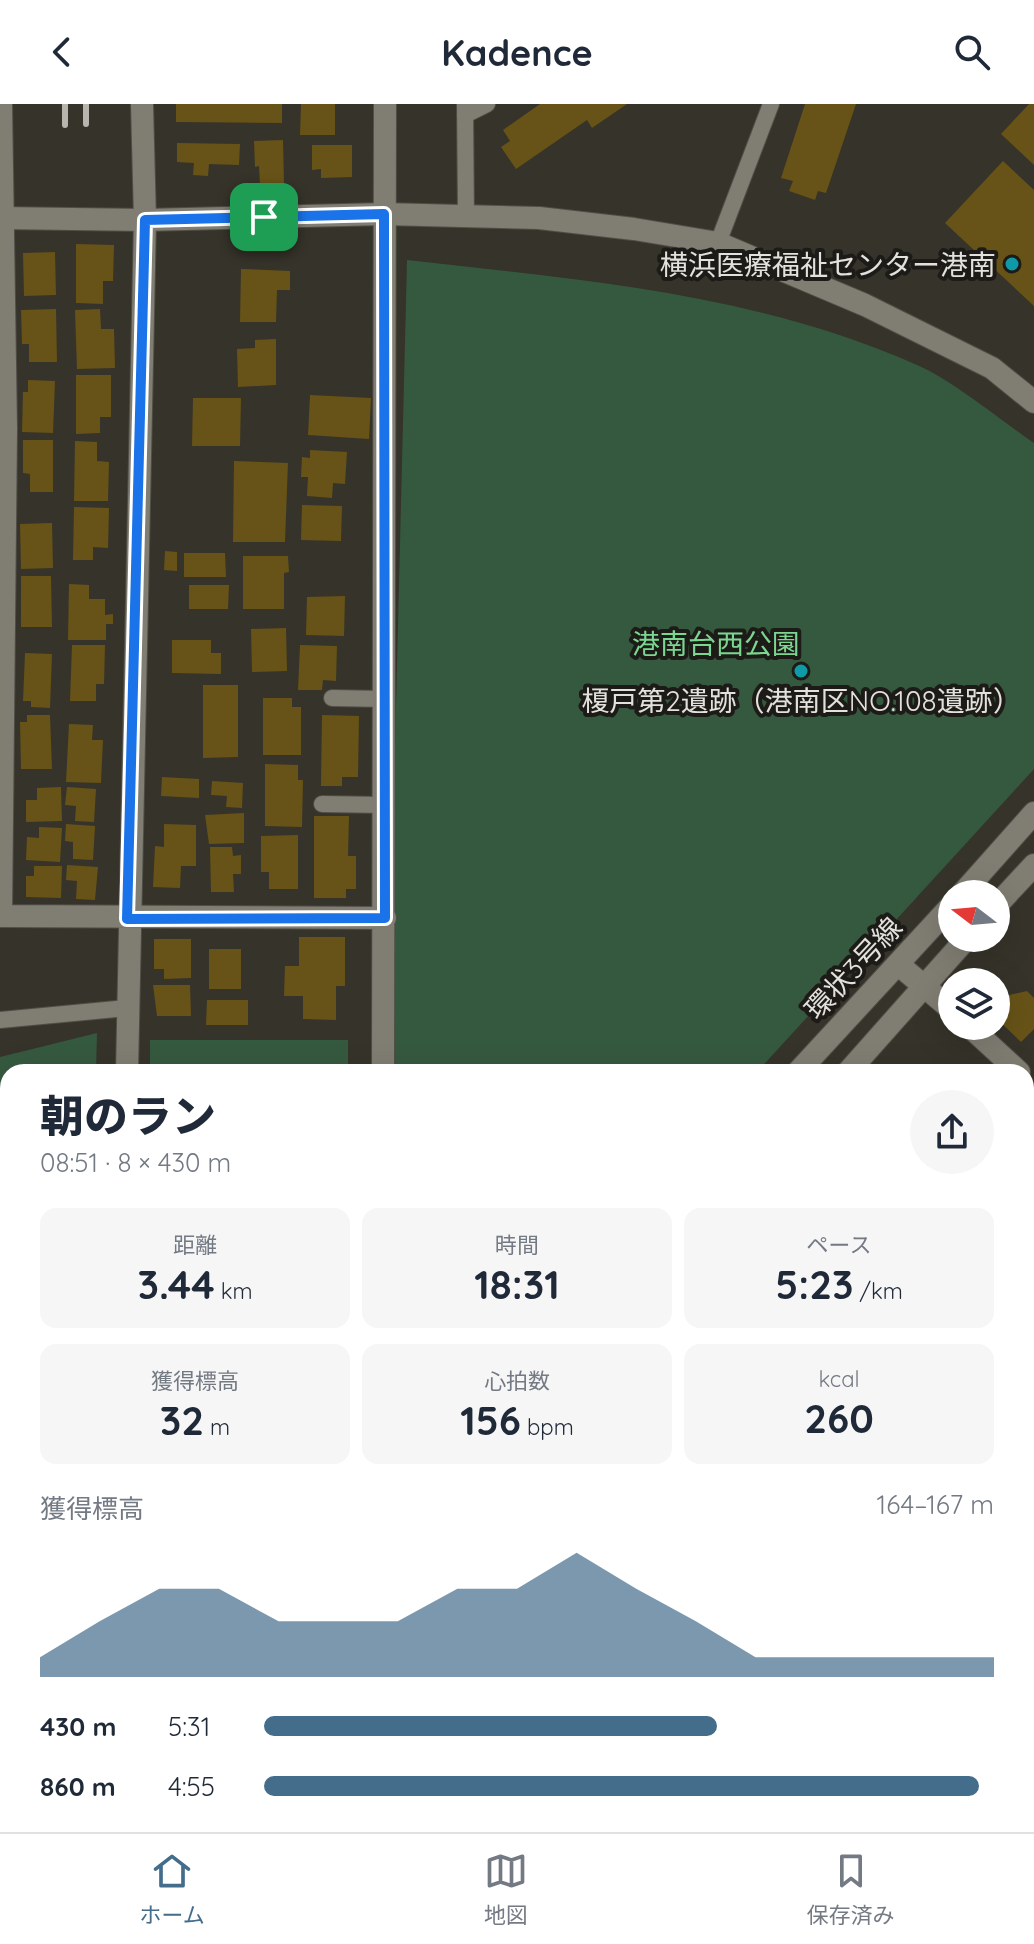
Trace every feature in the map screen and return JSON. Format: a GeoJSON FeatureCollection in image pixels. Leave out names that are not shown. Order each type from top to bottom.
{"type":"FeatureCollection","features":[{"type":"Feature","properties":{"kind":"street"},"geometry":{"type":"LineString","coordinates":[[1,104],[3,429],[0,916],[385,918]]}},
{"type":"Feature","properties":{"kind":"street"},"geometry":{"type":"LineString","coordinates":[[127,1064],[127,919],[145,220],[142,104]]}},
{"type":"Feature","properties":{"kind":"street"},"geometry":{"type":"LineString","coordinates":[[383,1064],[385,104]]}},
{"type":"Feature","properties":{"kind":"street"},"geometry":{"type":"LineString","coordinates":[[1,218],[145,220],[384,214],[539,218],[718,243],[865,305],[992,368],[1034,402]]}},
{"type":"Feature","properties":{"kind":"street"},"geometry":{"type":"LineString","coordinates":[[974,880],[1034,813]]}},
{"type":"Feature","properties":{"kind":"street"},"geometry":{"type":"LineString","coordinates":[[1010,891],[1034,865]]}},
{"type":"Feature","properties":{"kind":"street","name":"環状3号線"},"geometry":{"type":"LineString","coordinates":[[806,1064],[938,921]]}},
{"type":"Feature","properties":{"kind":"street"},"geometry":{"type":"LineString","coordinates":[[855,1064],[954,952]]}},
{"type":"Feature","properties":{"kind":"street"},"geometry":{"type":"LineString","coordinates":[[899,965],[938,997]]}},
{"type":"Feature","properties":{"kind":"street"},"geometry":{"type":"LineString","coordinates":[[984,1040],[1010,1064]]}},
{"type":"Feature","properties":{"kind":"lane"},"geometry":{"type":"LineString","coordinates":[[466,218],[465,110],[487,104]]}},
{"type":"Feature","properties":{"kind":"lane"},"geometry":{"type":"LineString","coordinates":[[718,243],[771,104]]}},
{"type":"Feature","properties":{"kind":"lane"},"geometry":{"type":"LineString","coordinates":[[332,698],[384,699]]}},
{"type":"Feature","properties":{"kind":"lane"},"geometry":{"type":"LineString","coordinates":[[322,804],[384,805]]}},
{"type":"Feature","properties":{"kind":"lane"},"geometry":{"type":"LineString","coordinates":[[0,1020],[127,1008]]}},
{"type":"Feature","properties":{"kind":"green space","name":"港南台西公園"},"geometry":{"type":"Polygon","coordinates":[[[407,260],[666,293],[793,321],[856,341],[931,372],[1034,443],[1034,769],[764,1064],[387,1064],[407,260]]]}},
{"type":"Feature","properties":{"kind":"green space"},"geometry":{"type":"Polygon","coordinates":[[[97,1033],[96,1064],[0,1064],[0,1057],[97,1033]]]}},
{"type":"Feature","properties":{"kind":"green space"},"geometry":{"type":"Polygon","coordinates":[[[150,1040],[348,1040],[348,1064],[150,1064],[150,1040]]]}},
{"type":"Feature","properties":{"kind":"building"},"geometry":{"type":"Polygon","coordinates":[[[176,104],[282,104],[282,123],[176,122],[176,104]]]}},
{"type":"Feature","properties":{"kind":"building"},"geometry":{"type":"Polygon","coordinates":[[[301,104],[335,104],[335,135],[300,135],[301,104]]]}},
{"type":"Feature","properties":{"kind":"building"},"geometry":{"type":"Polygon","coordinates":[[[540,104],[627,104],[592,128],[587,120],[516,169],[501,147],[510,141],[503,130],[540,104]]]}},
{"type":"Feature","properties":{"kind":"building"},"geometry":{"type":"Polygon","coordinates":[[[805,104],[856,104],[826,193],[818,191],[815,200],[789,191],[793,181],[781,178],[805,104]]]}},
{"type":"Feature","properties":{"kind":"building"},"geometry":{"type":"Polygon","coordinates":[[[1029,104],[1034,104],[1034,165],[1001,134],[1029,104]]]}},
{"type":"Feature","properties":{"kind":"building"},"geometry":{"type":"Polygon","coordinates":[[[283,140],[284,184],[260,185],[259,166],[255,167],[254,141],[283,140]]]}},
{"type":"Feature","properties":{"kind":"building"},"geometry":{"type":"Polygon","coordinates":[[[177,143],[240,144],[239,165],[209,164],[208,176],[193,175],[194,163],[177,162],[177,143]]]}},
{"type":"Feature","properties":{"kind":"building"},"geometry":{"type":"Polygon","coordinates":[[[312,145],[352,145],[352,177],[321,178],[321,169],[312,170],[312,145]]]}},
{"type":"Feature","properties":{"kind":"building","name":"横浜医療福祉センター港南"},"geometry":{"type":"Polygon","coordinates":[[[1003,161],[1034,190],[1034,306],[945,223],[1003,161]]]}},
{"type":"Feature","properties":{"kind":"building"},"geometry":{"type":"Polygon","coordinates":[[[76,244],[114,245],[113,281],[103,281],[103,304],[76,303],[76,244]]]}},
{"type":"Feature","properties":{"kind":"building"},"geometry":{"type":"Polygon","coordinates":[[[55,252],[56,295],[24,296],[23,253],[55,252]]]}},
{"type":"Feature","properties":{"kind":"building"},"geometry":{"type":"Polygon","coordinates":[[[241,269],[290,271],[290,290],[277,290],[276,322],[240,322],[241,269]]]}},
{"type":"Feature","properties":{"kind":"building"},"geometry":{"type":"Polygon","coordinates":[[[56,309],[57,362],[29,362],[29,344],[22,344],[21,310],[56,309]]]}},
{"type":"Feature","properties":{"kind":"building"},"geometry":{"type":"Polygon","coordinates":[[[100,309],[101,329],[114,329],[115,368],[77,369],[75,310],[100,309]]]}},
{"type":"Feature","properties":{"kind":"building"},"geometry":{"type":"Polygon","coordinates":[[[276,339],[276,385],[238,387],[237,349],[255,348],[255,340],[276,339]]]}},
{"type":"Feature","properties":{"kind":"building"},"geometry":{"type":"Polygon","coordinates":[[[76,375],[111,375],[111,417],[100,417],[100,433],[76,434],[76,375]]]}},
{"type":"Feature","properties":{"kind":"building"},"geometry":{"type":"Polygon","coordinates":[[[28,380],[55,381],[53,433],[22,432],[23,392],[28,392],[28,380]]]}},
{"type":"Feature","properties":{"kind":"building"},"geometry":{"type":"Polygon","coordinates":[[[310,395],[371,398],[369,439],[308,435],[310,395]]]}},
{"type":"Feature","properties":{"kind":"building"},"geometry":{"type":"Polygon","coordinates":[[[193,398],[241,398],[240,446],[192,446],[193,398]]]}},
{"type":"Feature","properties":{"kind":"building"},"geometry":{"type":"Polygon","coordinates":[[[23,440],[53,440],[53,492],[30,492],[30,474],[23,473],[23,440]]]}},
{"type":"Feature","properties":{"kind":"building"},"geometry":{"type":"Polygon","coordinates":[[[75,441],[97,442],[97,461],[109,462],[108,501],[74,501],[75,441]]]}},
{"type":"Feature","properties":{"kind":"building"},"geometry":{"type":"Polygon","coordinates":[[[310,450],[347,452],[345,484],[333,483],[332,498],[307,496],[308,477],[301,477],[302,457],[310,458],[310,450]]]}},
{"type":"Feature","properties":{"kind":"building"},"geometry":{"type":"Polygon","coordinates":[[[234,461],[288,463],[285,542],[233,542],[234,461]]]}},
{"type":"Feature","properties":{"kind":"building"},"geometry":{"type":"Polygon","coordinates":[[[302,505],[342,506],[341,541],[301,540],[302,505]]]}},
{"type":"Feature","properties":{"kind":"building"},"geometry":{"type":"Polygon","coordinates":[[[74,507],[109,508],[108,548],[93,547],[93,560],[73,560],[74,507]]]}},
{"type":"Feature","properties":{"kind":"building"},"geometry":{"type":"Polygon","coordinates":[[[52,523],[53,568],[21,569],[20,524],[52,523]]]}},
{"type":"Feature","properties":{"kind":"building"},"geometry":{"type":"Polygon","coordinates":[[[165,551],[177,552],[177,571],[164,570],[165,551]]]}},
{"type":"Feature","properties":{"kind":"building"},"geometry":{"type":"Polygon","coordinates":[[[184,553],[225,553],[226,577],[184,577],[184,553]]]}},
{"type":"Feature","properties":{"kind":"building"},"geometry":{"type":"Polygon","coordinates":[[[243,556],[288,556],[289,572],[284,573],[284,609],[243,609],[243,556]]]}},
{"type":"Feature","properties":{"kind":"building"},"geometry":{"type":"Polygon","coordinates":[[[21,576],[51,576],[52,627],[21,627],[21,576]]]}},
{"type":"Feature","properties":{"kind":"building"},"geometry":{"type":"Polygon","coordinates":[[[69,584],[89,585],[89,599],[105,599],[105,615],[113,614],[113,624],[106,624],[106,640],[68,640],[69,584]]]}},
{"type":"Feature","properties":{"kind":"building"},"geometry":{"type":"Polygon","coordinates":[[[189,585],[229,585],[228,609],[189,609],[189,585]]]}},
{"type":"Feature","properties":{"kind":"building"},"geometry":{"type":"Polygon","coordinates":[[[345,596],[344,636],[306,635],[307,597],[345,596]]]}},
{"type":"Feature","properties":{"kind":"building"},"geometry":{"type":"Polygon","coordinates":[[[286,628],[287,671],[252,672],[251,629],[286,628]]]}},
{"type":"Feature","properties":{"kind":"building"},"geometry":{"type":"Polygon","coordinates":[[[172,640],[211,640],[211,653],[221,653],[221,674],[172,673],[172,640]]]}},
{"type":"Feature","properties":{"kind":"building"},"geometry":{"type":"Polygon","coordinates":[[[72,645],[105,645],[104,684],[96,684],[96,701],[70,701],[72,645]]]}},
{"type":"Feature","properties":{"kind":"building"},"geometry":{"type":"Polygon","coordinates":[[[300,645],[337,646],[336,681],[323,680],[322,690],[298,690],[300,645]]]}},
{"type":"Feature","properties":{"kind":"building"},"geometry":{"type":"Polygon","coordinates":[[[25,653],[52,654],[50,708],[31,707],[31,701],[23,701],[25,653]]]}},
{"type":"Feature","properties":{"kind":"building"},"geometry":{"type":"Polygon","coordinates":[[[203,685],[238,685],[238,757],[203,758],[203,685]]]}},
{"type":"Feature","properties":{"kind":"building"},"geometry":{"type":"Polygon","coordinates":[[[263,698],[292,698],[292,707],[301,707],[301,755],[263,755],[263,698]]]}},
{"type":"Feature","properties":{"kind":"building"},"geometry":{"type":"Polygon","coordinates":[[[27,715],[50,715],[52,769],[21,769],[20,722],[27,722],[27,715]]]}},
{"type":"Feature","properties":{"kind":"building"},"geometry":{"type":"Polygon","coordinates":[[[322,715],[359,716],[358,777],[342,777],[342,786],[321,786],[322,715]]]}},
{"type":"Feature","properties":{"kind":"building"},"geometry":{"type":"Polygon","coordinates":[[[69,724],[93,725],[92,740],[103,740],[101,783],[66,782],[69,724]]]}},
{"type":"Feature","properties":{"kind":"building"},"geometry":{"type":"Polygon","coordinates":[[[265,764],[298,765],[298,780],[303,780],[302,827],[265,826],[265,764]]]}},
{"type":"Feature","properties":{"kind":"building"},"geometry":{"type":"Polygon","coordinates":[[[162,777],[199,779],[199,798],[161,796],[162,777]]]}},
{"type":"Feature","properties":{"kind":"building"},"geometry":{"type":"Polygon","coordinates":[[[212,781],[243,783],[242,808],[226,807],[227,796],[211,795],[212,781]]]}},
{"type":"Feature","properties":{"kind":"building"},"geometry":{"type":"Polygon","coordinates":[[[61,787],[62,821],[26,822],[26,800],[37,800],[37,788],[61,787]]]}},
{"type":"Feature","properties":{"kind":"building"},"geometry":{"type":"Polygon","coordinates":[[[67,787],[96,789],[94,822],[75,821],[76,806],[65,805],[67,787]]]}},
{"type":"Feature","properties":{"kind":"building"},"geometry":{"type":"Polygon","coordinates":[[[244,813],[244,843],[209,844],[205,815],[244,813]]]}},
{"type":"Feature","properties":{"kind":"building"},"geometry":{"type":"Polygon","coordinates":[[[314,816],[349,816],[348,856],[356,856],[356,889],[346,889],[346,898],[314,898],[314,816]]]}},
{"type":"Feature","properties":{"kind":"building"},"geometry":{"type":"Polygon","coordinates":[[[66,824],[95,826],[93,860],[73,859],[73,842],[65,841],[66,824]]]}},
{"type":"Feature","properties":{"kind":"building"},"geometry":{"type":"Polygon","coordinates":[[[164,824],[196,825],[196,866],[181,866],[180,888],[153,887],[155,846],[164,847],[164,824]]]}},
{"type":"Feature","properties":{"kind":"building"},"geometry":{"type":"Polygon","coordinates":[[[39,827],[62,828],[60,862],[26,860],[27,837],[39,838],[39,827]]]}},
{"type":"Feature","properties":{"kind":"building"},"geometry":{"type":"Polygon","coordinates":[[[298,835],[298,889],[269,889],[269,872],[261,872],[261,836],[298,835]]]}},
{"type":"Feature","properties":{"kind":"building"},"geometry":{"type":"Polygon","coordinates":[[[210,847],[232,847],[233,856],[241,855],[241,874],[233,874],[234,892],[211,892],[210,847]]]}},
{"type":"Feature","properties":{"kind":"building"},"geometry":{"type":"Polygon","coordinates":[[[67,865],[98,867],[95,900],[76,899],[77,881],[66,880],[67,865]]]}},
{"type":"Feature","properties":{"kind":"building"},"geometry":{"type":"Polygon","coordinates":[[[34,866],[62,866],[61,898],[26,897],[26,876],[34,876],[34,866]]]}},
{"type":"Feature","properties":{"kind":"building"},"geometry":{"type":"Polygon","coordinates":[[[299,937],[345,937],[345,986],[336,986],[336,1020],[303,1019],[303,996],[284,996],[285,966],[299,966],[299,937]]]}},
{"type":"Feature","properties":{"kind":"building"},"geometry":{"type":"Polygon","coordinates":[[[154,939],[191,939],[191,978],[164,979],[164,969],[154,969],[154,939]]]}},
{"type":"Feature","properties":{"kind":"building"},"geometry":{"type":"Polygon","coordinates":[[[209,949],[241,949],[241,989],[209,989],[209,949]]]}},
{"type":"Feature","properties":{"kind":"building"},"geometry":{"type":"Polygon","coordinates":[[[153,985],[190,985],[191,1016],[157,1016],[153,985]]]}},
{"type":"Feature","properties":{"kind":"building"},"geometry":{"type":"Polygon","coordinates":[[[1027,991],[1034,998],[1034,1029],[1021,1042],[1010,1031],[1010,995],[1027,991]]]}},
{"type":"Feature","properties":{"kind":"building"},"geometry":{"type":"Polygon","coordinates":[[[207,1000],[248,1000],[248,1025],[206,1025],[207,1000]]]}},
{"type":"Feature","properties":{"kind":"railway"},"geometry":{"type":"LineString","coordinates":[[65,104],[65,125]]}},
{"type":"Feature","properties":{"kind":"railway"},"geometry":{"type":"LineString","coordinates":[[86,104],[86,124]]}},
{"type":"Feature","properties":{"kind":"place","name":"横浜医療福祉センター港南"},"geometry":{"type":"Point","coordinates":[1012,264]}},
{"type":"Feature","properties":{"kind":"place","name":"榎戸第2遺跡（港南区NO.108遺跡）"},"geometry":{"type":"Point","coordinates":[801,671]}},
{"type":"Feature","properties":{"kind":"route"},"geometry":{"type":"LineString","coordinates":[[384,214],[385,918],[127,919],[145,220],[264,217],[384,214]]}}]}
